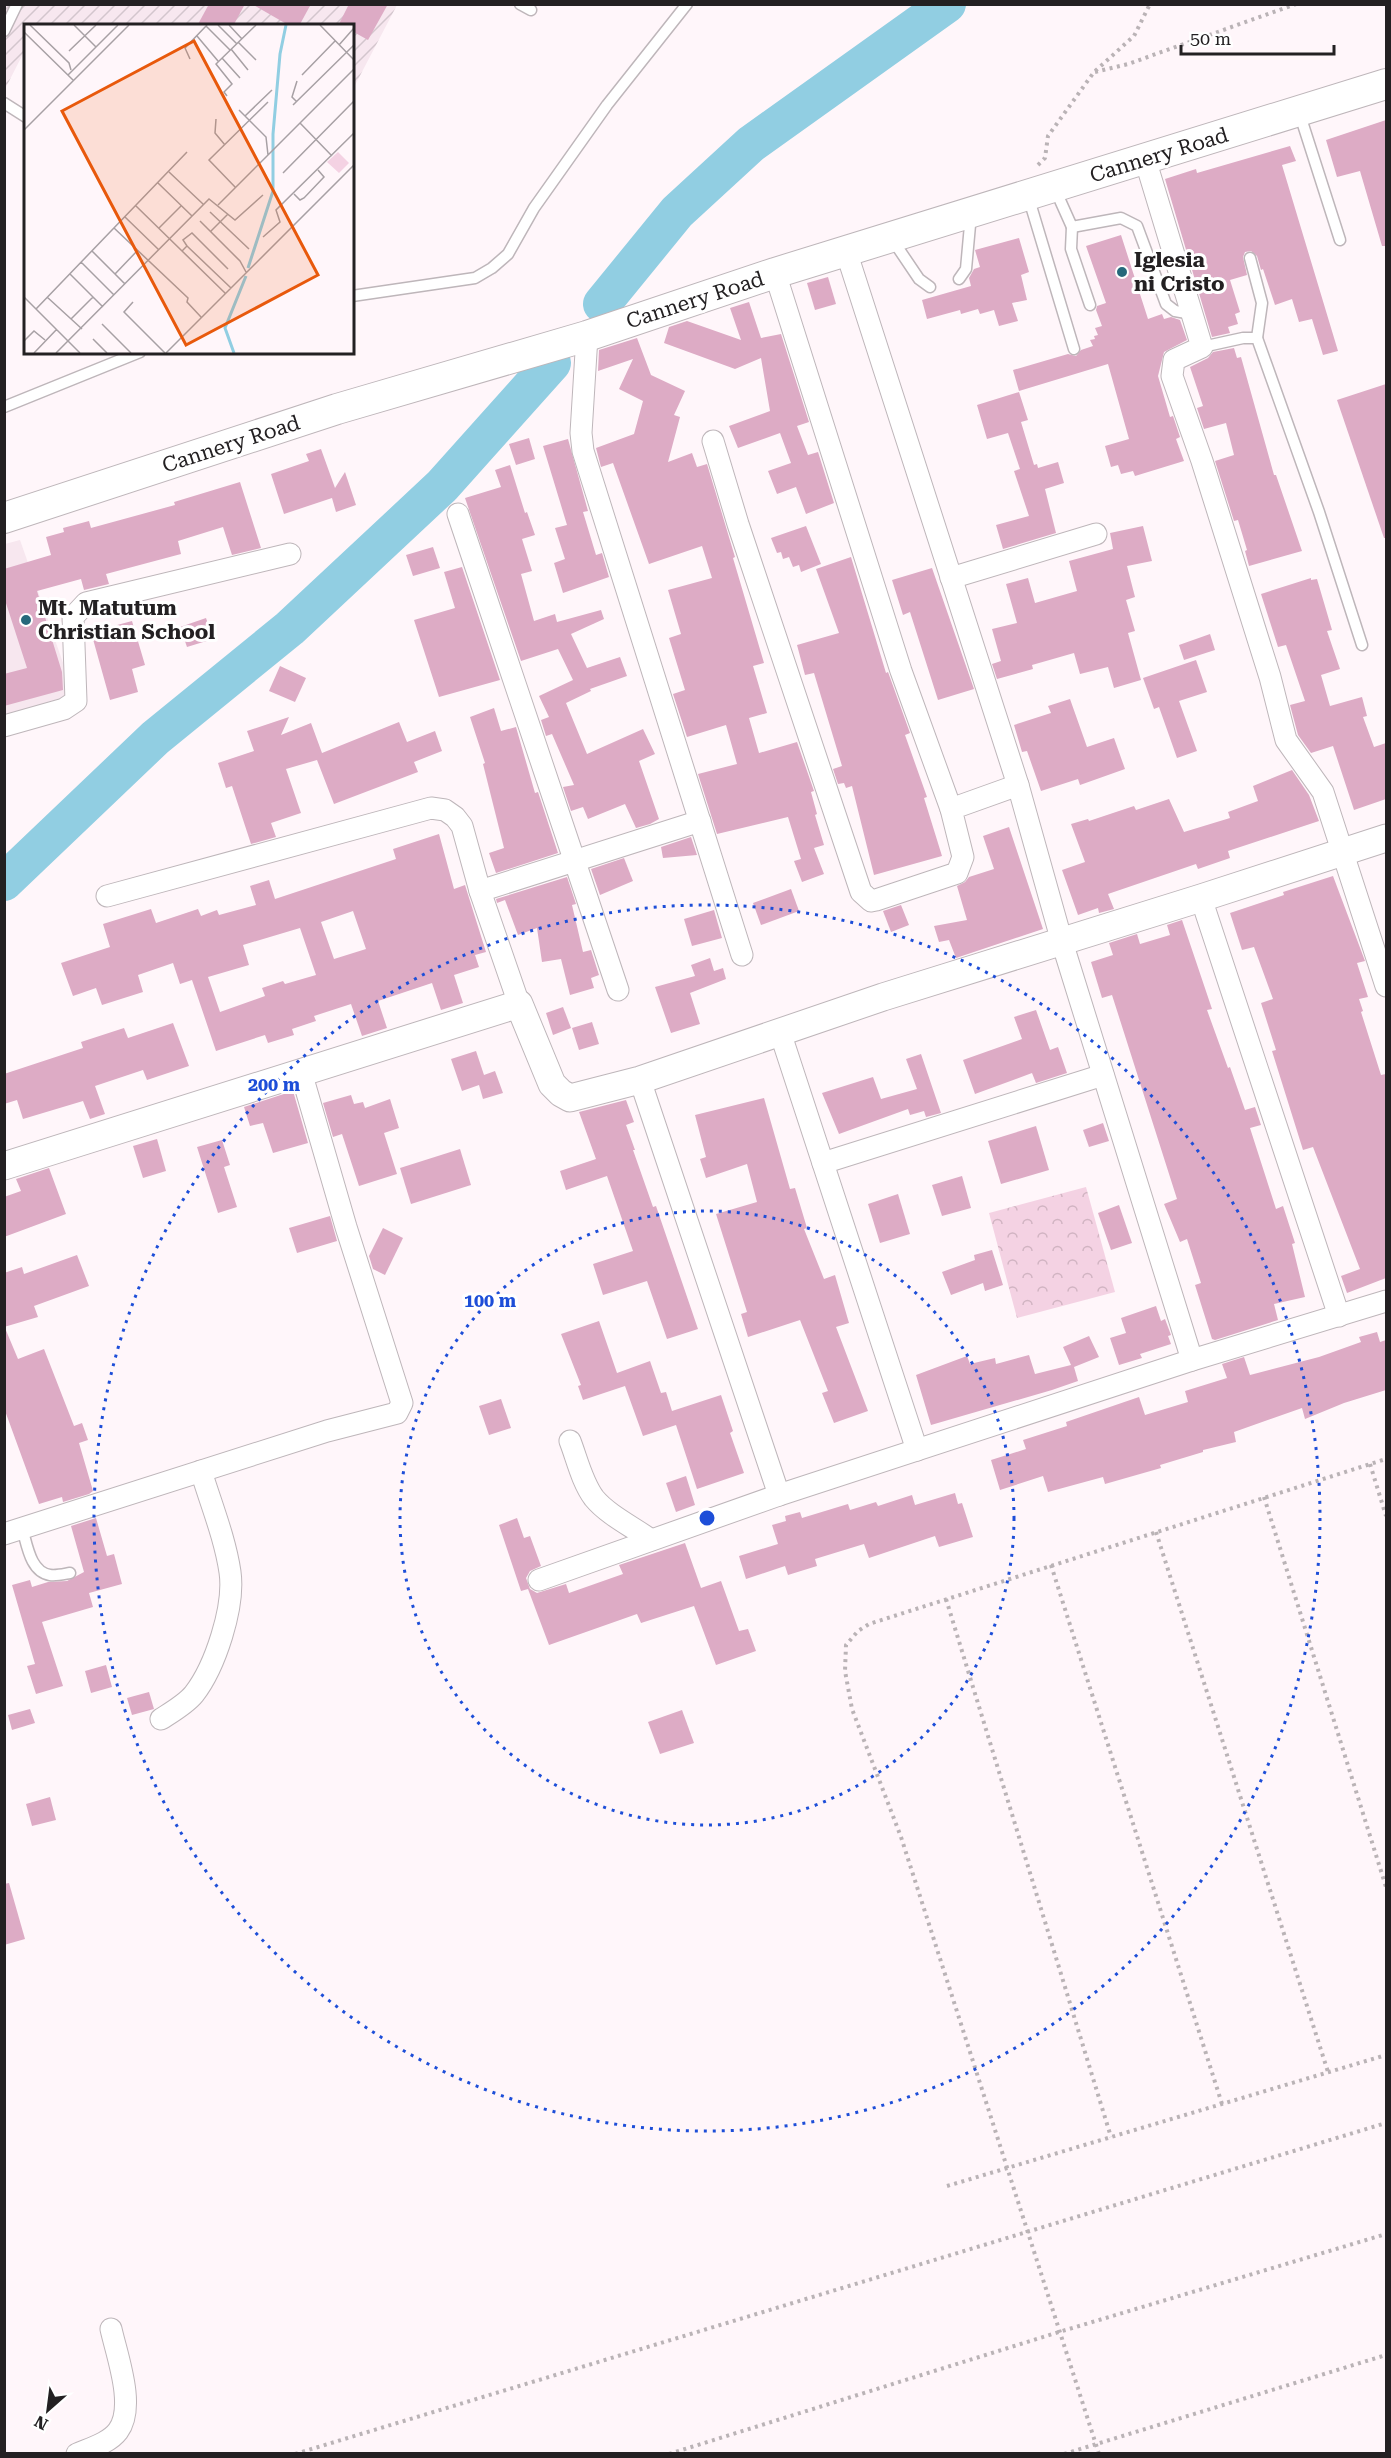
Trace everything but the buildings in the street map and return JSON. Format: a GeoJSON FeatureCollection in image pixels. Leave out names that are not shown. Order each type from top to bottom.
{"type":"FeatureCollection","features":[{"type":"Feature","properties":{"kind":"main road","name":"Cannery Road"},"geometry":{"type":"LineString","coordinates":[[4,518],[337,409],[586,336],[775,273],[971,214],[1037,185],[1145,159],[1386,84]]}},
{"type":"Feature","properties":{"kind":"street"},"geometry":{"type":"LineString","coordinates":[[1145,159],[1202,347],[1174,360],[1172,376],[1202,461],[1266,666],[1286,740],[1323,792],[1386,986]]}},
{"type":"Feature","properties":{"kind":"street"},"geometry":{"type":"LineString","coordinates":[[846,251],[1018,785],[1062,942],[1192,1360]]}},
{"type":"Feature","properties":{"kind":"street"},"geometry":{"type":"LineString","coordinates":[[713,441],[738,524],[861,892],[866,898],[876,900],[957,873],[963,857],[951,809],[901,671],[775,273]]}},
{"type":"Feature","properties":{"kind":"street"},"geometry":{"type":"LineString","coordinates":[[586,336],[581,433],[583,451],[742,955]]}},
{"type":"Feature","properties":{"kind":"street"},"geometry":{"type":"LineString","coordinates":[[458,514],[618,990]]}},
{"type":"Feature","properties":{"kind":"street"},"geometry":{"type":"LineString","coordinates":[[951,578],[1096,534]]}},
{"type":"Feature","properties":{"kind":"street"},"geometry":{"type":"LineString","coordinates":[[4,726],[64,709],[76,701],[74,617],[86,603],[290,554]]}},
{"type":"Feature","properties":{"kind":"street"},"geometry":{"type":"LineString","coordinates":[[951,809],[1018,785]]}},
{"type":"Feature","properties":{"kind":"street"},"geometry":{"type":"LineString","coordinates":[[107,896],[431,808],[445,810],[462,826],[480,891],[543,1066],[552,1084],[561,1094],[570,1098],[640,1080],[883,997],[1386,838]]}},
{"type":"Feature","properties":{"kind":"street"},"geometry":{"type":"LineString","coordinates":[[480,891],[700,821]]}},
{"type":"Feature","properties":{"kind":"street"},"geometry":{"type":"LineString","coordinates":[[1201,898],[1339,1316]]}},
{"type":"Feature","properties":{"kind":"street"},"geometry":{"type":"LineString","coordinates":[[4,1166],[519,1004]]}},
{"type":"Feature","properties":{"kind":"street"},"geometry":{"type":"LineString","coordinates":[[780,1032],[917,1450]]}},
{"type":"Feature","properties":{"kind":"street"},"geometry":{"type":"LineString","coordinates":[[14,1531],[327,1431],[397,1413],[401,1408],[402,1403],[346,1227],[302,1072]]}},
{"type":"Feature","properties":{"kind":"street"},"geometry":{"type":"LineString","coordinates":[[823,1163],[1103,1075]]}},
{"type":"Feature","properties":{"kind":"street"},"geometry":{"type":"LineString","coordinates":[[640,1080],[778,1495]]}},
{"type":"Feature","properties":{"kind":"street"},"geometry":{"type":"LineString","coordinates":[[539,1580],[778,1495],[1192,1360],[1386,1301]]}},
{"type":"Feature","properties":{"kind":"street"},"geometry":{"type":"LineString","coordinates":[[570,1441],[584,1479],[594,1497],[606,1509],[651,1540]]}},
{"type":"Feature","properties":{"kind":"street"},"geometry":{"type":"LineString","coordinates":[[161,1719],[176,1710],[194,1694],[215,1654],[228,1614],[230,1575],[225,1548],[201,1471]]}},
{"type":"Feature","properties":{"kind":"street"},"geometry":{"type":"LineString","coordinates":[[77,2454],[103,2443],[118,2431],[126,2415],[125,2393],[111,2329]]}},
{"type":"Feature","properties":{"kind":"lane"},"geometry":{"type":"LineString","coordinates":[[4,31],[17,4]]}},
{"type":"Feature","properties":{"kind":"lane"},"geometry":{"type":"LineString","coordinates":[[520,4],[531,10]]}},
{"type":"Feature","properties":{"kind":"lane"},"geometry":{"type":"LineString","coordinates":[[354,297],[475,278],[492,268],[508,254],[534,208],[607,105],[687,4]]}},
{"type":"Feature","properties":{"kind":"lane"},"geometry":{"type":"LineString","coordinates":[[4,103],[24,116]]}},
{"type":"Feature","properties":{"kind":"lane"},"geometry":{"type":"LineString","coordinates":[[1299,111],[1340,240]]}},
{"type":"Feature","properties":{"kind":"lane"},"geometry":{"type":"LineString","coordinates":[[1037,185],[1072,227],[1071,249],[1090,305]]}},
{"type":"Feature","properties":{"kind":"lane"},"geometry":{"type":"LineString","coordinates":[[1037,185],[1074,349]]}},
{"type":"Feature","properties":{"kind":"lane"},"geometry":{"type":"LineString","coordinates":[[959,279],[966,269],[971,214]]}},
{"type":"Feature","properties":{"kind":"lane"},"geometry":{"type":"LineString","coordinates":[[1072,227],[1122,218],[1130,220],[1137,226],[1166,304],[1175,311],[1192,314]]}},
{"type":"Feature","properties":{"kind":"lane"},"geometry":{"type":"LineString","coordinates":[[891,238],[919,279],[930,287]]}},
{"type":"Feature","properties":{"kind":"lane"},"geometry":{"type":"LineString","coordinates":[[1250,258],[1262,303],[1257,338],[1362,645]]}},
{"type":"Feature","properties":{"kind":"lane"},"geometry":{"type":"LineString","coordinates":[[1202,347],[1244,338],[1257,338]]}},
{"type":"Feature","properties":{"kind":"lane"},"geometry":{"type":"LineString","coordinates":[[4,407],[135,354]]}},
{"type":"Feature","properties":{"kind":"lane"},"geometry":{"type":"LineString","coordinates":[[14,1531],[40,1570],[50,1575],[70,1573]]}},
{"type":"Feature","properties":{"kind":"path"},"geometry":{"type":"LineString","coordinates":[[1037,185],[1045,158],[1048,136],[1094,72],[1134,36],[1150,4]]}},
{"type":"Feature","properties":{"kind":"path"},"geometry":{"type":"LineString","coordinates":[[1094,72],[1128,64],[1296,4]]}},
{"type":"Feature","properties":{"kind":"path"},"geometry":{"type":"LineString","coordinates":[[1099,2454],[901,1836],[852,1709],[845,1671],[846,1645],[858,1631],[869,1624],[1386,1459]]}},
{"type":"Feature","properties":{"kind":"path"},"geometry":{"type":"LineString","coordinates":[[1370,1464],[1386,1516]]}},
{"type":"Feature","properties":{"kind":"path"},"geometry":{"type":"LineString","coordinates":[[1264,1497],[1386,1887]]}},
{"type":"Feature","properties":{"kind":"path"},"geometry":{"type":"LineString","coordinates":[[1156,1532],[1328,2072]]}},
{"type":"Feature","properties":{"kind":"path"},"geometry":{"type":"LineString","coordinates":[[1051,1565],[1222,2104]]}},
{"type":"Feature","properties":{"kind":"path"},"geometry":{"type":"LineString","coordinates":[[946,1599],[1111,2137]]}},
{"type":"Feature","properties":{"kind":"path"},"geometry":{"type":"LineString","coordinates":[[947,2186],[1386,2055]]}},
{"type":"Feature","properties":{"kind":"path"},"geometry":{"type":"LineString","coordinates":[[295,2454],[1386,2123]]}},
{"type":"Feature","properties":{"kind":"path"},"geometry":{"type":"LineString","coordinates":[[669,2454],[1059,2332],[1386,2234]]}},
{"type":"Feature","properties":{"kind":"path"},"geometry":{"type":"LineString","coordinates":[[1064,2454],[1386,2355]]}},
{"type":"Feature","properties":{"kind":"shaded area"},"geometry":{"type":"Polygon","coordinates":[[[5,5],[397,5],[354,87],[354,24],[24,24],[24,52],[5,89],[5,5]]]}},
{"type":"Feature","properties":{"kind":"shaded area","name":"Mt. Matutum Christian School"},"geometry":{"type":"Polygon","coordinates":[[[20,540],[75,697],[5,717],[5,544],[20,540]]]}},
{"type":"Feature","properties":{"kind":"green space"},"geometry":{"type":"Polygon","coordinates":[[[1086,1187],[1115,1292],[1017,1318],[989,1213],[1086,1187]]]}},
{"type":"Feature","properties":{"kind":"waterway"},"geometry":{"type":"LineString","coordinates":[[602,304],[677,212],[751,144],[947,4]]}},
{"type":"Feature","properties":{"kind":"waterway"},"geometry":{"type":"LineString","coordinates":[[4,882],[155,738],[290,628],[442,486],[552,363]]}},
{"type":"Feature","properties":{"kind":"place","name":"Iglesia ni Cristo"},"geometry":{"type":"Point","coordinates":[1122,272]}},
{"type":"Feature","properties":{"kind":"place","name":"Mt. Matutum Christian School"},"geometry":{"type":"Point","coordinates":[26,620]}}]}
